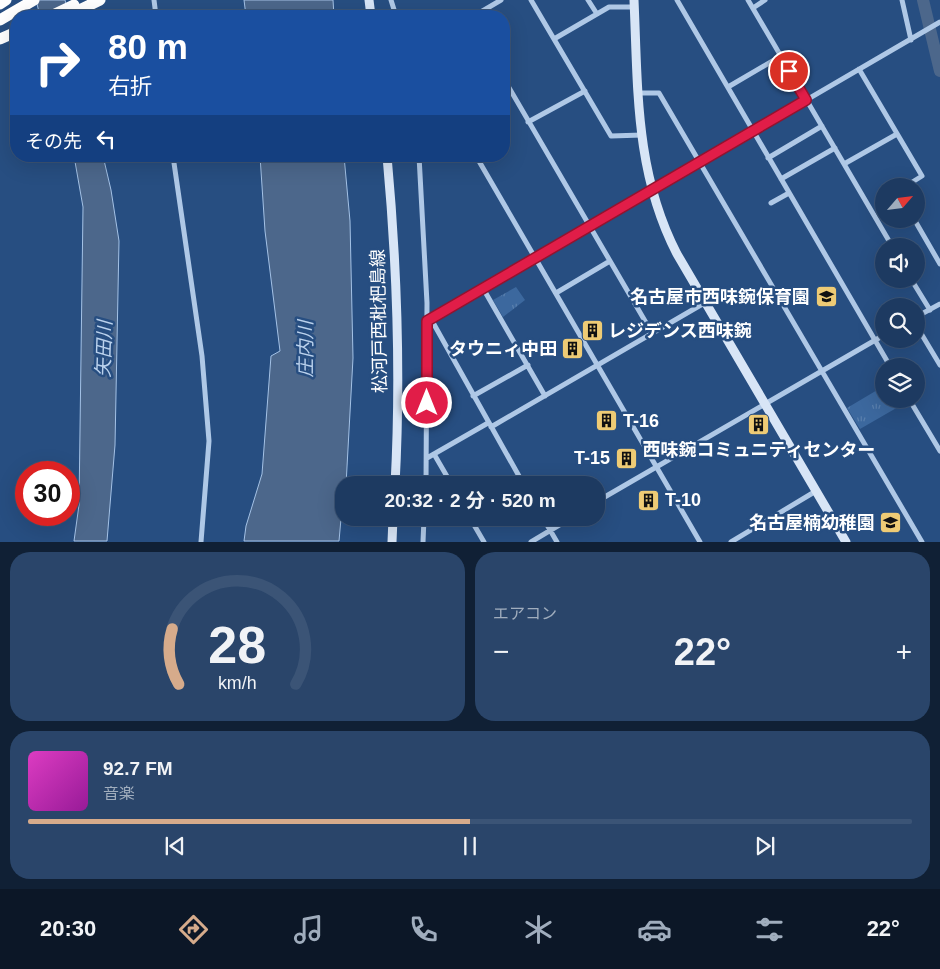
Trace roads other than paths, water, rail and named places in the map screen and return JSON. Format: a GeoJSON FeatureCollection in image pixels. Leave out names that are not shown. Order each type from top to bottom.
{"type":"FeatureCollection","features":[{"type":"Feature","properties":{"kind":"highway"},"geometry":{"type":"LineString","coordinates":[[0,4],[6,0]]}},
{"type":"Feature","properties":{"kind":"highway"},"geometry":{"type":"LineString","coordinates":[[17,10],[34,0]]}},
{"type":"Feature","properties":{"kind":"highway"},"geometry":{"type":"LineString","coordinates":[[63,10],[84,0]]}},
{"type":"Feature","properties":{"kind":"highway"},"geometry":{"type":"LineString","coordinates":[[79,10],[100,0]]}},
{"type":"Feature","properties":{"kind":"street"},"geometry":{"type":"LineString","coordinates":[[484,10],[502,0]]}},
{"type":"Feature","properties":{"kind":"street"},"geometry":{"type":"LineString","coordinates":[[531,0],[611,136],[642,135]]}},
{"type":"Feature","properties":{"kind":"street"},"geometry":{"type":"LineString","coordinates":[[588,0],[596,14]]}},
{"type":"Feature","properties":{"kind":"street"},"geometry":{"type":"LineString","coordinates":[[605,497],[875,340],[677,0]]}},
{"type":"Feature","properties":{"kind":"street"},"geometry":{"type":"LineString","coordinates":[[748,0],[887,238]]}},
{"type":"Feature","properties":{"kind":"street"},"geometry":{"type":"LineString","coordinates":[[753,8],[765,0]]}},
{"type":"Feature","properties":{"kind":"street"},"geometry":{"type":"LineString","coordinates":[[902,0],[911,40]]}},
{"type":"Feature","properties":{"kind":"street"},"geometry":{"type":"LineString","coordinates":[[554,39],[610,7],[634,4],[645,165],[651,190],[668,237],[846,542]]}},
{"type":"Feature","properties":{"kind":"street"},"geometry":{"type":"LineString","coordinates":[[429,320],[484,290],[590,225],[940,22]]}},
{"type":"Feature","properties":{"kind":"street"},"geometry":{"type":"LineString","coordinates":[[728,87],[780,56]]}},
{"type":"Feature","properties":{"kind":"street"},"geometry":{"type":"LineString","coordinates":[[859,70],[922,176],[919,178]]}},
{"type":"Feature","properties":{"kind":"street"},"geometry":{"type":"LineString","coordinates":[[510,90],[652,333]]}},
{"type":"Feature","properties":{"kind":"street"},"geometry":{"type":"LineString","coordinates":[[528,122],[585,92]]}},
{"type":"Feature","properties":{"kind":"street"},"geometry":{"type":"LineString","coordinates":[[639,93],[659,94],[922,542]]}},
{"type":"Feature","properties":{"kind":"street"},"geometry":{"type":"LineString","coordinates":[[768,158],[822,126]]}},
{"type":"Feature","properties":{"kind":"street"},"geometry":{"type":"LineString","coordinates":[[844,164],[897,134]]}},
{"type":"Feature","properties":{"kind":"street"},"geometry":{"type":"LineString","coordinates":[[781,179],[835,148]]}},
{"type":"Feature","properties":{"kind":"street"},"geometry":{"type":"LineString","coordinates":[[174,162],[202,356],[209,441],[201,542]]}},
{"type":"Feature","properties":{"kind":"street","name":"松河戸西枇杷島線"},"geometry":{"type":"LineString","coordinates":[[388,162],[394,234],[398,345],[395,476]]}},
{"type":"Feature","properties":{"kind":"street"},"geometry":{"type":"LineString","coordinates":[[419,162],[429,320],[426,476]]}},
{"type":"Feature","properties":{"kind":"street"},"geometry":{"type":"LineString","coordinates":[[479,162],[700,542]]}},
{"type":"Feature","properties":{"kind":"street"},"geometry":{"type":"LineString","coordinates":[[771,203],[789,193]]}},
{"type":"Feature","properties":{"kind":"street"},"geometry":{"type":"LineString","coordinates":[[919,228],[940,264]]}},
{"type":"Feature","properties":{"kind":"street"},"geometry":{"type":"LineString","coordinates":[[556,293],[610,261]]}},
{"type":"Feature","properties":{"kind":"street"},"geometry":{"type":"LineString","coordinates":[[917,288],[930,310]]}},
{"type":"Feature","properties":{"kind":"street"},"geometry":{"type":"LineString","coordinates":[[484,290],[546,396]]}},
{"type":"Feature","properties":{"kind":"street"},"geometry":{"type":"LineString","coordinates":[[427,458],[546,396],[706,302]]}},
{"type":"Feature","properties":{"kind":"street"},"geometry":{"type":"LineString","coordinates":[[925,312],[940,304]]}},
{"type":"Feature","properties":{"kind":"street"},"geometry":{"type":"LineString","coordinates":[[429,320],[519,476]]}},
{"type":"Feature","properties":{"kind":"street"},"geometry":{"type":"LineString","coordinates":[[925,340],[940,365]]}},
{"type":"Feature","properties":{"kind":"street"},"geometry":{"type":"LineString","coordinates":[[473,396],[528,365]]}},
{"type":"Feature","properties":{"kind":"street"},"geometry":{"type":"LineString","coordinates":[[915,408],[939,448]]}},
{"type":"Feature","properties":{"kind":"street"},"geometry":{"type":"LineString","coordinates":[[434,454],[447,476]]}},
{"type":"Feature","properties":{"kind":"street"},"geometry":{"type":"LineString","coordinates":[[731,542],[816,491]]}},
{"type":"Feature","properties":{"kind":"street"},"geometry":{"type":"LineString","coordinates":[[392,542],[393,526]]}},
{"type":"Feature","properties":{"kind":"street"},"geometry":{"type":"LineString","coordinates":[[423,542],[424,526]]}},
{"type":"Feature","properties":{"kind":"street"},"geometry":{"type":"LineString","coordinates":[[475,526],[484,542]]}},
{"type":"Feature","properties":{"kind":"street"},"geometry":{"type":"LineString","coordinates":[[548,526],[557,542]]}},
{"type":"Feature","properties":{"kind":"street"},"geometry":{"type":"LineString","coordinates":[[530,542],[557,526]]}},
{"type":"Feature","properties":{"kind":"water"},"geometry":{"type":"Polygon","coordinates":[[[36,0],[65,0],[68,10],[38,10],[36,0]]]}},
{"type":"Feature","properties":{"kind":"water"},"geometry":{"type":"Polygon","coordinates":[[[244,0],[333,0],[334,10],[245,10],[244,0]]]}},
{"type":"Feature","properties":{"kind":"water","name":"矢田川"},"geometry":{"type":"Polygon","coordinates":[[[75,162],[104,162],[119,241],[115,445],[107,541],[74,541],[76,526],[80,526],[83,207],[75,162]]]}},
{"type":"Feature","properties":{"kind":"water","name":"庄内川"},"geometry":{"type":"Polygon","coordinates":[[[260,162],[345,162],[350,221],[353,358],[346,476],[335,476],[335,526],[340,526],[339,541],[244,541],[246,526],[262,474],[271,356],[280,351],[265,231],[260,162]]]}},
{"type":"Feature","properties":{"kind":"waterway"},"geometry":{"type":"LineString","coordinates":[[923,0],[940,71]]}},
{"type":"Feature","properties":{"kind":"place","name":"名古屋市西味鋺保育園"},"geometry":{"type":"Point","coordinates":[826,297]}},
{"type":"Feature","properties":{"kind":"place","name":"レジデンス西味鋺"},"geometry":{"type":"Point","coordinates":[592,331]}},
{"type":"Feature","properties":{"kind":"place","name":"タウニィ中田"},"geometry":{"type":"Point","coordinates":[573,349]}},
{"type":"Feature","properties":{"kind":"place","name":"T-16"},"geometry":{"type":"Point","coordinates":[607,421]}},
{"type":"Feature","properties":{"kind":"place","name":"西味鋺コミュニティセンター"},"geometry":{"type":"Point","coordinates":[759,425]}},
{"type":"Feature","properties":{"kind":"place","name":"T-15"},"geometry":{"type":"Point","coordinates":[626,458]}},
{"type":"Feature","properties":{"kind":"place","name":"T-10"},"geometry":{"type":"Point","coordinates":[649,500]}},
{"type":"Feature","properties":{"kind":"place","name":"名古屋楠幼稚園"},"geometry":{"type":"Point","coordinates":[891,523]}}]}
